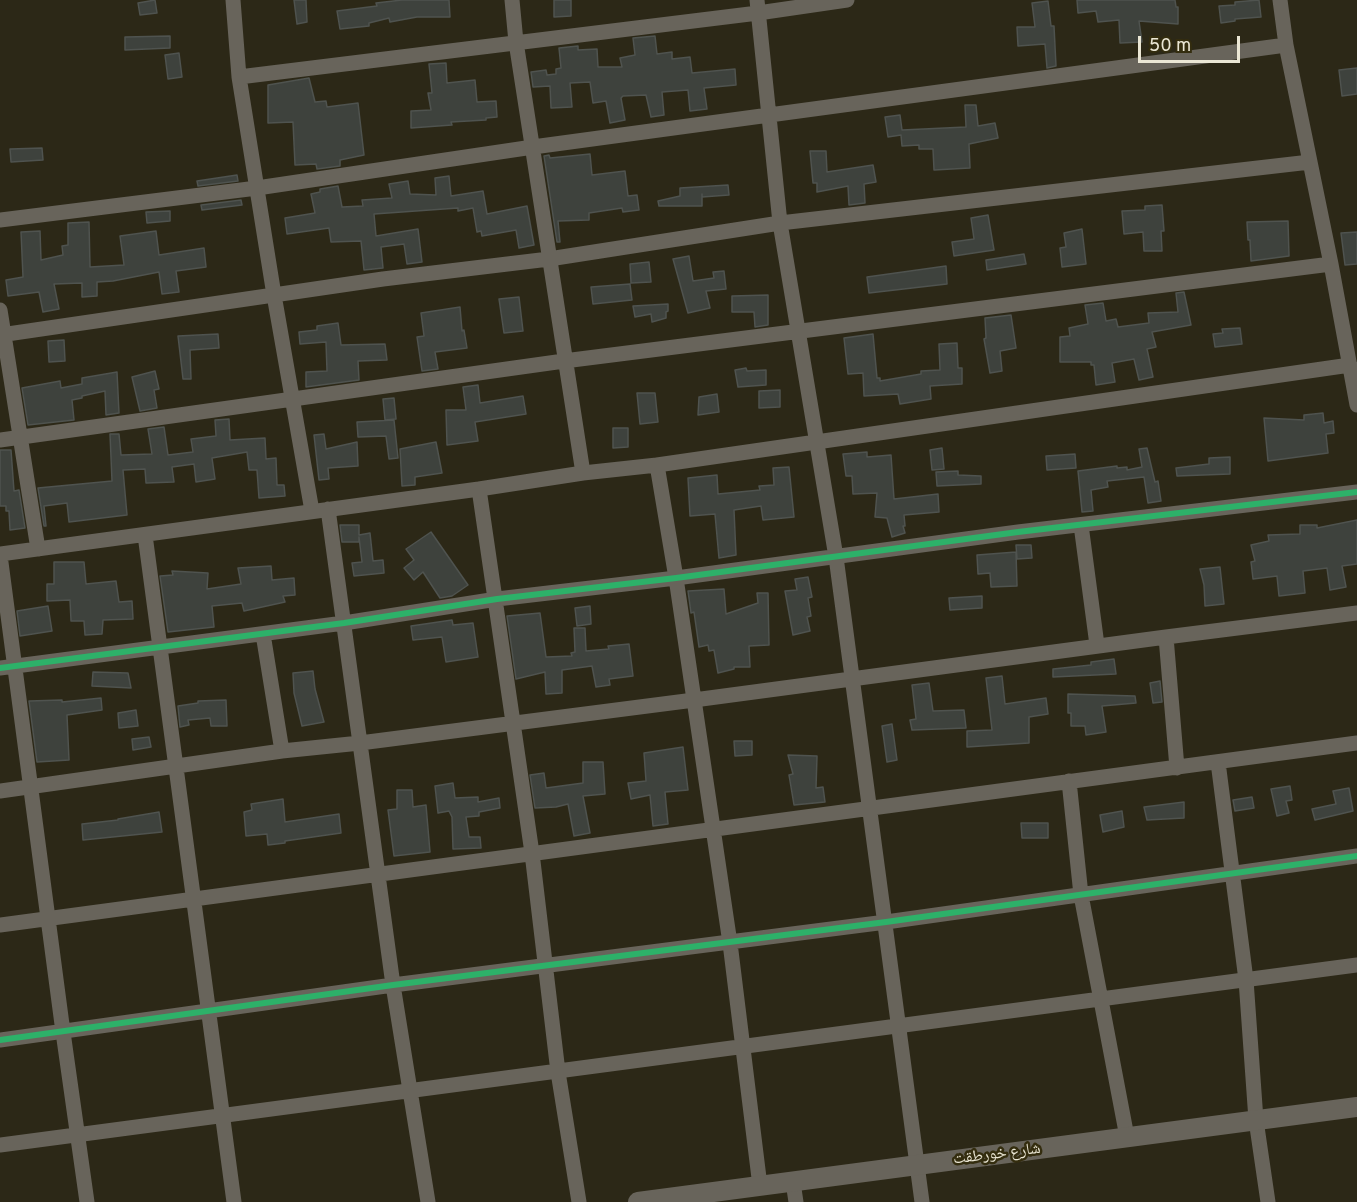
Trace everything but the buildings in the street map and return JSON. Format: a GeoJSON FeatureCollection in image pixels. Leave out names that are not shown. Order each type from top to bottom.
{"type":"FeatureCollection","features":[{"type":"Feature","properties":{"kind":"street"},"geometry":{"type":"LineString","coordinates":[[233,0],[239,76],[274,295],[293,399],[344,623],[393,985],[428,1202]]}},
{"type":"Feature","properties":{"kind":"street"},"geometry":{"type":"LineString","coordinates":[[512,0],[516,42],[583,473]]}},
{"type":"Feature","properties":{"kind":"street"},"geometry":{"type":"LineString","coordinates":[[239,76],[516,42],[758,7],[848,0]]}},
{"type":"Feature","properties":{"kind":"street"},"geometry":{"type":"LineString","coordinates":[[1280,0],[1286,45],[1357,405]]}},
{"type":"Feature","properties":{"kind":"street"},"geometry":{"type":"LineString","coordinates":[[758,7],[780,223],[836,557],[922,1202]]}},
{"type":"Feature","properties":{"kind":"street"},"geometry":{"type":"LineString","coordinates":[[0,220],[257,188],[533,147],[1286,45]]}},
{"type":"Feature","properties":{"kind":"street"},"geometry":{"type":"LineString","coordinates":[[1,335],[274,295],[549,259],[780,223],[1310,162]]}},
{"type":"Feature","properties":{"kind":"street"},"geometry":{"type":"LineString","coordinates":[[0,440],[564,361],[1331,264]]}},
{"type":"Feature","properties":{"kind":"street"},"geometry":{"type":"LineString","coordinates":[[0,310],[1,335],[21,437],[38,549]]}},
{"type":"Feature","properties":{"kind":"street"},"geometry":{"type":"LineString","coordinates":[[87,1202],[31,787],[8,667],[0,555],[583,473],[816,443],[1350,365]]}},
{"type":"Feature","properties":{"kind":"street"},"geometry":{"type":"LineString","coordinates":[[657,465],[730,943],[760,1186]]}},
{"type":"Feature","properties":{"kind":"street"},"geometry":{"type":"LineString","coordinates":[[479,489],[532,853],[558,1072],[579,1202]]}},
{"type":"Feature","properties":{"kind":"street"},"geometry":{"type":"LineString","coordinates":[[8,667],[162,649],[496,599],[1357,492]]}},
{"type":"Feature","properties":{"kind":"street"},"geometry":{"type":"LineString","coordinates":[[1081,525],[1097,645]]}},
{"type":"Feature","properties":{"kind":"street"},"geometry":{"type":"LineString","coordinates":[[145,535],[234,1202]]}},
{"type":"Feature","properties":{"kind":"street"},"geometry":{"type":"LineString","coordinates":[[0,791],[282,751],[360,743],[1097,645],[1357,613]]}},
{"type":"Feature","properties":{"kind":"street"},"geometry":{"type":"LineString","coordinates":[[263,634],[282,751]]}},
{"type":"Feature","properties":{"kind":"street"},"geometry":{"type":"LineString","coordinates":[[1166,637],[1177,768]]}},
{"type":"Feature","properties":{"kind":"street"},"geometry":{"type":"LineString","coordinates":[[0,925],[1357,743]]}},
{"type":"Feature","properties":{"kind":"street"},"geometry":{"type":"LineString","coordinates":[[1218,762],[1246,980],[1256,1120],[1268,1202]]}},
{"type":"Feature","properties":{"kind":"street"},"geometry":{"type":"LineString","coordinates":[[1069,781],[1081,895],[1127,1137]]}},
{"type":"Feature","properties":{"kind":"street"},"geometry":{"type":"LineString","coordinates":[[0,1040],[393,985],[886,922],[1357,856]]}},
{"type":"Feature","properties":{"kind":"street"},"geometry":{"type":"LineString","coordinates":[[0,1145],[1357,965]]}},
{"type":"Feature","properties":{"kind":"street","name":"شارع خورطقت"},"geometry":{"type":"LineString","coordinates":[[638,1202],[1357,1107]]}},
{"type":"Feature","properties":{"kind":"street"},"geometry":{"type":"LineString","coordinates":[[794,1182],[796,1202]]}},
{"type":"Feature","properties":{"kind":"cycle path"},"geometry":{"type":"LineString","coordinates":[[0,668],[344,623],[497,599],[676,578],[1018,532],[1357,492]]}},
{"type":"Feature","properties":{"kind":"cycle path"},"geometry":{"type":"LineString","coordinates":[[0,1040],[393,985],[886,922],[1357,856]]}}]}
